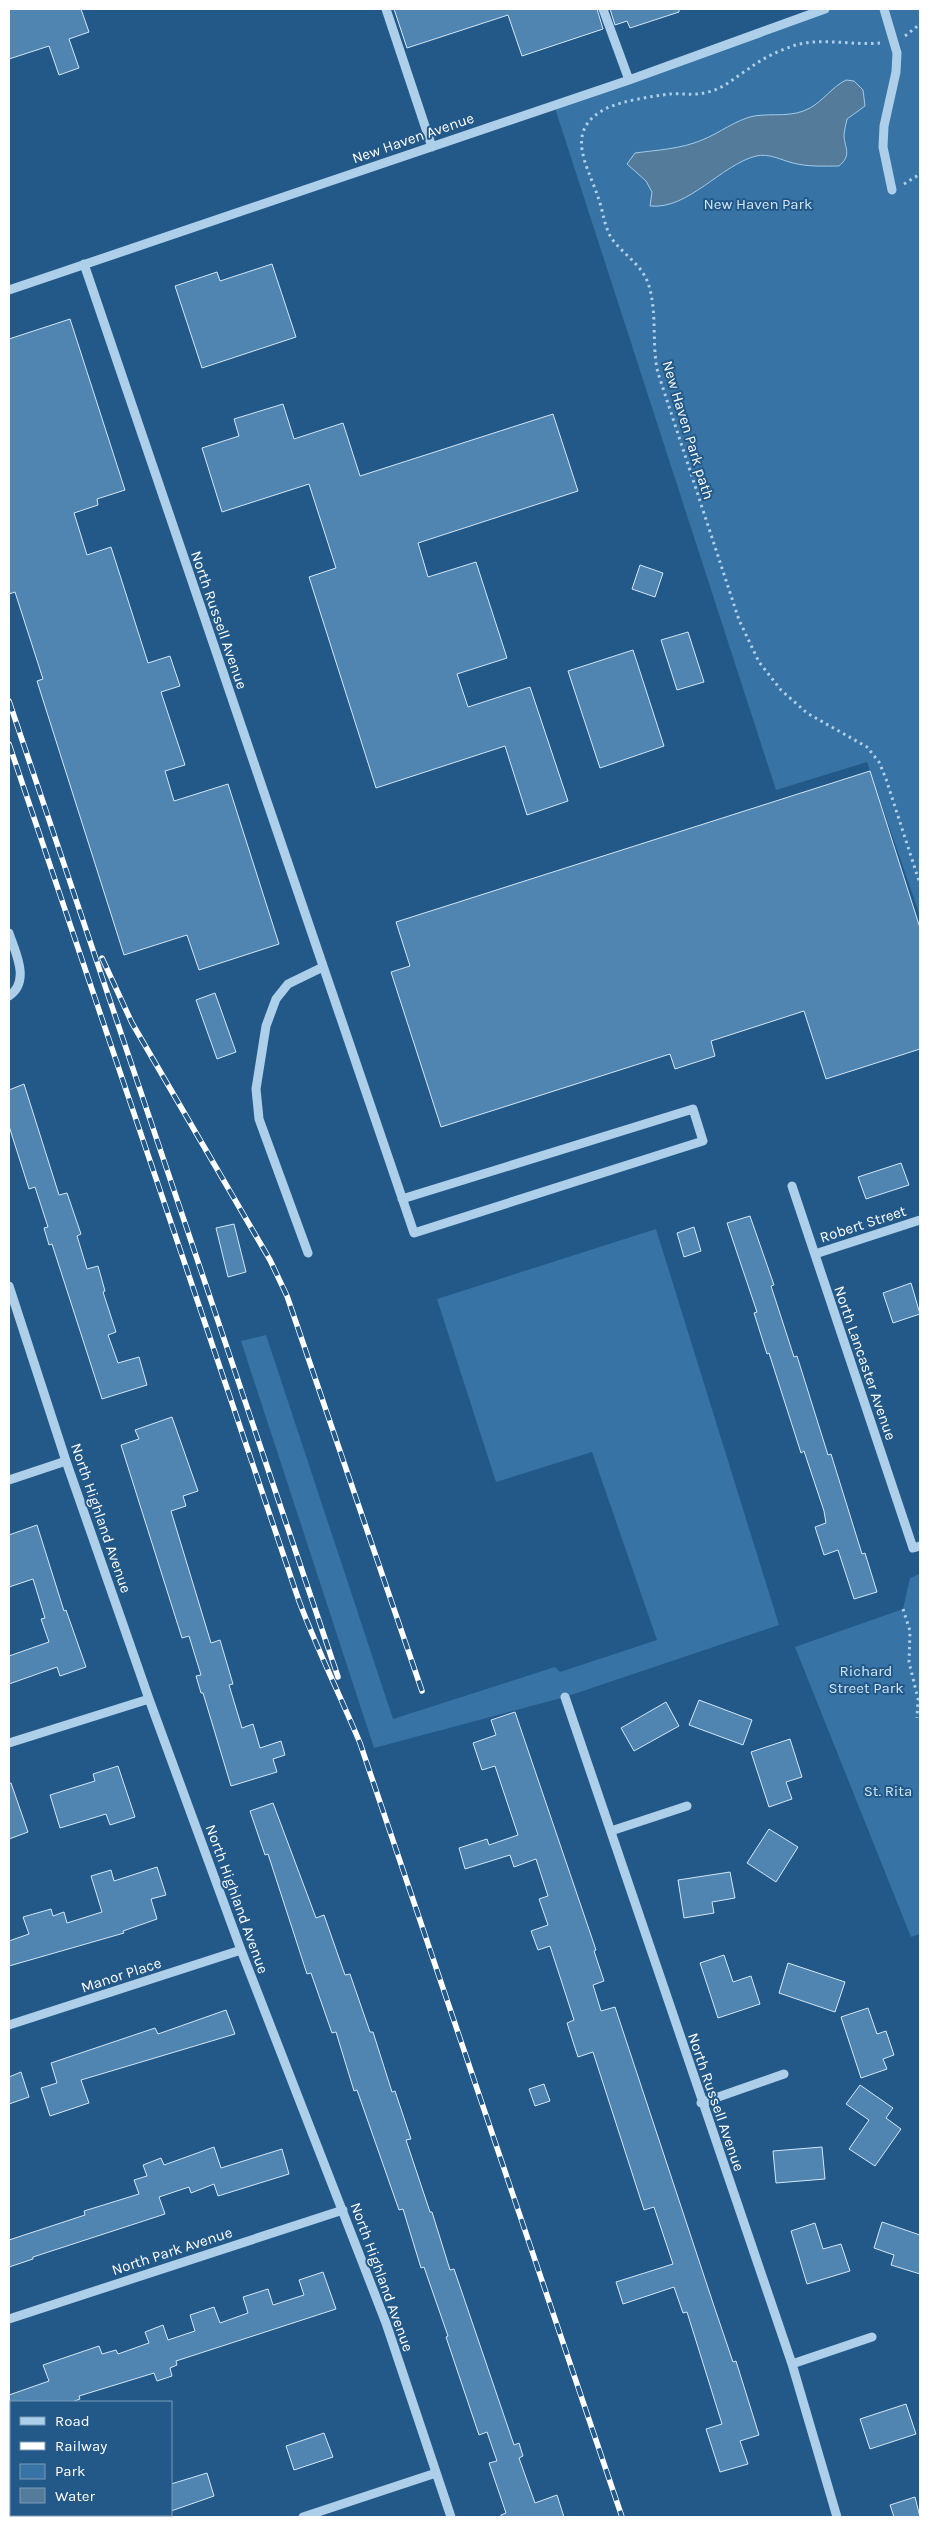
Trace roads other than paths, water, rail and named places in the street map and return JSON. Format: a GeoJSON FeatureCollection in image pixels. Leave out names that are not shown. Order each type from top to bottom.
{"type":"FeatureCollection","features":[{"type":"Feature","properties":{"kind":"street"},"geometry":{"type":"LineString","coordinates":[[386,9],[432,147]]}},
{"type":"Feature","properties":{"kind":"street"},"geometry":{"type":"LineString","coordinates":[[603,9],[629,80]]}},
{"type":"Feature","properties":{"kind":"street","name":"New Haven Avenue"},"geometry":{"type":"LineString","coordinates":[[9,290],[629,80],[826,9]]}},
{"type":"Feature","properties":{"kind":"street"},"geometry":{"type":"LineString","coordinates":[[884,9],[897,53],[896,72],[884,126],[883,147],[892,190]]}},
{"type":"Feature","properties":{"kind":"street","name":"North Russell Avenue"},"geometry":{"type":"LineString","coordinates":[[84,264],[322,968],[328,984],[402,1199],[414,1233],[703,1141],[693,1110],[402,1199]]}},
{"type":"Feature","properties":{"kind":"street"},"geometry":{"type":"LineString","coordinates":[[9,933],[22,970],[18,984],[9,996]]}},
{"type":"Feature","properties":{"kind":"street"},"geometry":{"type":"LineString","coordinates":[[308,1253],[258,1118],[256,1089],[266,1026],[276,999],[288,984],[322,968]]}},
{"type":"Feature","properties":{"kind":"street","name":"North Lancaster Avenue"},"geometry":{"type":"LineString","coordinates":[[792,1186],[917,1547]]}},
{"type":"Feature","properties":{"kind":"street","name":"Robert Street"},"geometry":{"type":"LineString","coordinates":[[815,1254],[920,1220]]}},
{"type":"Feature","properties":{"kind":"street","name":"North Highland Avenue"},"geometry":{"type":"LineString","coordinates":[[9,1286],[66,1461],[149,1699],[241,1950],[386,2323],[451,2517]]}},
{"type":"Feature","properties":{"kind":"street"},"geometry":{"type":"LineString","coordinates":[[9,1480],[66,1461]]}},
{"type":"Feature","properties":{"kind":"street","name":"North Russell Avenue"},"geometry":{"type":"LineString","coordinates":[[565,1697],[701,2103],[792,2364],[837,2517]]}},
{"type":"Feature","properties":{"kind":"street"},"geometry":{"type":"LineString","coordinates":[[9,1743],[149,1699]]}},
{"type":"Feature","properties":{"kind":"street"},"geometry":{"type":"LineString","coordinates":[[611,1831],[686,1806]]}},
{"type":"Feature","properties":{"kind":"street","name":"Manor Place"},"geometry":{"type":"LineString","coordinates":[[9,2025],[241,1950]]}},
{"type":"Feature","properties":{"kind":"street"},"geometry":{"type":"LineString","coordinates":[[701,2103],[784,2074]]}},
{"type":"Feature","properties":{"kind":"street","name":"North Park Avenue"},"geometry":{"type":"LineString","coordinates":[[9,2319],[343,2210]]}},
{"type":"Feature","properties":{"kind":"street"},"geometry":{"type":"LineString","coordinates":[[792,2364],[872,2337]]}},
{"type":"Feature","properties":{"kind":"street"},"geometry":{"type":"LineString","coordinates":[[303,2517],[436,2473]]}},
{"type":"Feature","properties":{"kind":"water"},"geometry":{"type":"Polygon","coordinates":[[[846,80],[854,81],[863,90],[865,106],[847,119],[844,136],[847,155],[839,166],[804,165],[770,156],[756,156],[730,168],[678,201],[650,206],[652,192],[646,181],[627,164],[635,153],[669,149],[694,143],[747,118],[803,111],[815,105],[836,86],[846,80]]]}},
{"type":"Feature","properties":{"kind":"railway"},"geometry":{"type":"LineString","coordinates":[[9,701],[338,1677]]}},
{"type":"Feature","properties":{"kind":"railway"},"geometry":{"type":"LineString","coordinates":[[9,744],[299,1601],[360,1743],[622,2517]]}},
{"type":"Feature","properties":{"kind":"railway"},"geometry":{"type":"LineString","coordinates":[[102,958],[132,1023],[270,1260],[287,1296],[422,1691]]}},
{"type":"Feature","properties":{"kind":"park label","name":"New Haven Park"},"geometry":{"type":"Point","coordinates":[758,204]}},
{"type":"Feature","properties":{"kind":"park label","name":"Richard Street Park"},"geometry":{"type":"Point","coordinates":[866,1680]}},
{"type":"Feature","properties":{"kind":"park label","name":"St. Rita"},"geometry":{"type":"Point","coordinates":[888,1791]}}]}
